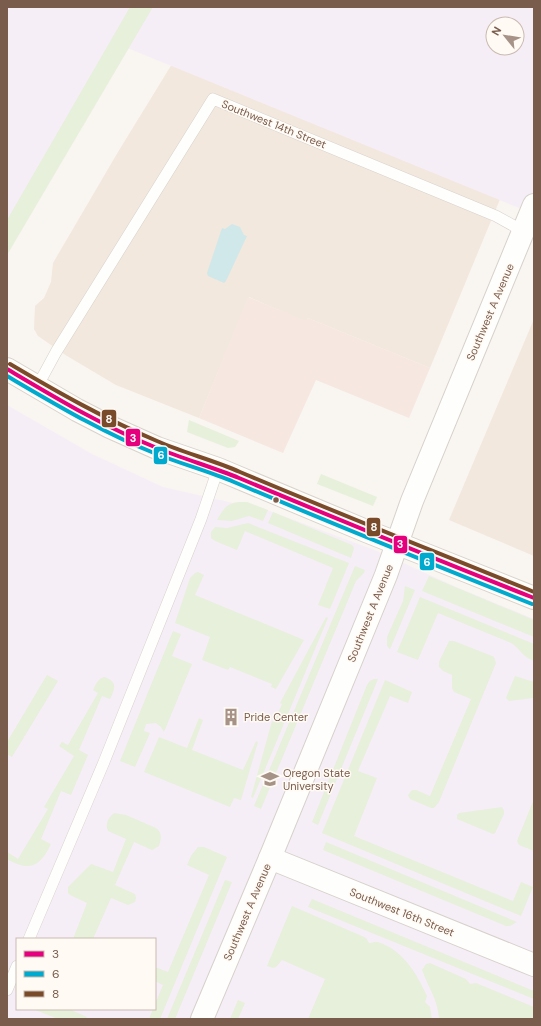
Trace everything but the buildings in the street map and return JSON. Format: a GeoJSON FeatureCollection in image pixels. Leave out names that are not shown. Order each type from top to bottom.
{"type":"FeatureCollection","features":[{"type":"Feature","properties":{"kind":"street","name":"Southwest A Avenue"},"geometry":{"type":"LineString","coordinates":[[202,1019],[270,858],[398,544],[410,507],[433,450],[529,233],[534,205]]}},
{"type":"Feature","properties":{"kind":"street"},"geometry":{"type":"LineString","coordinates":[[7,369],[110,427],[157,448],[218,469],[398,544],[534,598]]}},
{"type":"Feature","properties":{"kind":"street","name":"Southwest 16th Street"},"geometry":{"type":"LineString","coordinates":[[270,858],[534,965]]}},
{"type":"Feature","properties":{"kind":"lane","name":"Southwest 14th Street"},"geometry":{"type":"LineString","coordinates":[[37,387],[56,352],[213,99],[496,216],[529,233]]}},
{"type":"Feature","properties":{"kind":"lane"},"geometry":{"type":"LineString","coordinates":[[28,938],[93,790],[202,518],[218,469]]}},
{"type":"Feature","properties":{"kind":"lane"},"geometry":{"type":"LineString","coordinates":[[7,990],[16,968]]}},
{"type":"Feature","properties":{"kind":"shaded area"},"geometry":{"type":"Polygon","coordinates":[[[7,7],[534,7],[534,199],[529,212],[125,47],[7,248],[7,7]]]}},
{"type":"Feature","properties":{"kind":"shaded area"},"geometry":{"type":"Polygon","coordinates":[[[207,7],[485,47],[485,56],[519,56],[534,117],[430,368],[308,318],[306,322],[249,297],[199,418],[116,385],[67,356],[38,336],[34,329],[35,306],[44,298],[51,282],[53,263],[118,152],[207,7]]]}},
{"type":"Feature","properties":{"kind":"shaded area"},"geometry":{"type":"Polygon","coordinates":[[[248,297],[306,321],[308,318],[430,368],[409,418],[316,380],[283,453],[199,418],[248,297]]]}},
{"type":"Feature","properties":{"kind":"shaded area"},"geometry":{"type":"Polygon","coordinates":[[[534,319],[534,556],[449,520],[534,319]]]}},
{"type":"Feature","properties":{"kind":"shaded area","name":"Oregon State University"},"geometry":{"type":"Polygon","coordinates":[[[7,405],[92,454],[163,487],[233,503],[251,504],[377,551],[456,587],[534,619],[534,1019],[7,1019],[7,405]]]}},
{"type":"Feature","properties":{"kind":"green space"},"geometry":{"type":"Polygon","coordinates":[[[130,7],[153,7],[7,255],[7,220],[130,7]]]}},
{"type":"Feature","properties":{"kind":"green space"},"geometry":{"type":"Polygon","coordinates":[[[189,420],[239,441],[235,447],[228,448],[187,432],[189,420]]]}},
{"type":"Feature","properties":{"kind":"green space"},"geometry":{"type":"Polygon","coordinates":[[[321,474],[377,497],[373,506],[317,484],[321,474]]]}},
{"type":"Feature","properties":{"kind":"green space"},"geometry":{"type":"Polygon","coordinates":[[[240,502],[247,502],[268,510],[263,521],[249,516],[232,521],[217,520],[226,507],[240,502]]]}},
{"type":"Feature","properties":{"kind":"green space"},"geometry":{"type":"Polygon","coordinates":[[[273,512],[352,545],[354,548],[351,558],[268,523],[273,512]]]}},
{"type":"Feature","properties":{"kind":"green space"},"geometry":{"type":"Polygon","coordinates":[[[248,523],[349,563],[330,609],[318,605],[333,568],[245,531],[237,550],[211,538],[211,532],[215,527],[227,528],[248,523]]]}},
{"type":"Feature","properties":{"kind":"green space"},"geometry":{"type":"Polygon","coordinates":[[[355,566],[365,570],[364,573],[356,581],[261,809],[254,806],[355,566]]]}},
{"type":"Feature","properties":{"kind":"green space"},"geometry":{"type":"Polygon","coordinates":[[[198,572],[204,575],[195,595],[304,640],[276,689],[271,687],[272,684],[230,667],[228,670],[202,660],[210,637],[175,623],[190,578],[198,572]]]}},
{"type":"Feature","properties":{"kind":"green space"},"geometry":{"type":"Polygon","coordinates":[[[429,576],[534,620],[534,637],[422,591],[429,576]]]}},
{"type":"Feature","properties":{"kind":"green space"},"geometry":{"type":"Polygon","coordinates":[[[405,586],[415,590],[390,649],[387,646],[387,637],[403,601],[405,586]]]}},
{"type":"Feature","properties":{"kind":"green space"},"geometry":{"type":"Polygon","coordinates":[[[420,597],[534,644],[534,661],[526,657],[511,643],[438,613],[418,660],[397,652],[420,597]]]}},
{"type":"Feature","properties":{"kind":"green space"},"geometry":{"type":"Polygon","coordinates":[[[326,617],[328,618],[253,798],[251,797],[272,721],[274,722],[282,704],[280,703],[326,617]]]}},
{"type":"Feature","properties":{"kind":"green space"},"geometry":{"type":"Polygon","coordinates":[[[173,631],[181,634],[172,656],[192,664],[164,732],[156,723],[146,724],[144,731],[150,733],[135,767],[120,761],[173,631]]]}},
{"type":"Feature","properties":{"kind":"green space"},"geometry":{"type":"Polygon","coordinates":[[[449,641],[454,641],[492,656],[494,657],[496,663],[439,802],[434,808],[431,808],[410,799],[408,795],[412,790],[416,790],[430,796],[471,699],[454,692],[452,688],[452,675],[443,671],[439,667],[439,662],[449,641]]]}},
{"type":"Feature","properties":{"kind":"green space"},"geometry":{"type":"Polygon","coordinates":[[[47,675],[58,681],[12,757],[7,754],[7,742],[47,675]]]}},
{"type":"Feature","properties":{"kind":"green space"},"geometry":{"type":"Polygon","coordinates":[[[515,676],[534,682],[534,698],[509,701],[506,698],[515,676]]]}},
{"type":"Feature","properties":{"kind":"green space"},"geometry":{"type":"Polygon","coordinates":[[[105,677],[112,681],[114,684],[114,689],[110,699],[102,696],[79,750],[88,755],[71,795],[61,791],[41,839],[51,844],[47,852],[38,862],[28,866],[15,863],[7,859],[7,852],[18,859],[48,809],[44,807],[74,756],[59,746],[62,742],[68,745],[98,693],[93,690],[96,684],[99,680],[105,677]]]}},
{"type":"Feature","properties":{"kind":"green space"},"geometry":{"type":"Polygon","coordinates":[[[374,679],[378,679],[318,825],[312,822],[367,685],[374,679]]]}},
{"type":"Feature","properties":{"kind":"green space"},"geometry":{"type":"Polygon","coordinates":[[[385,680],[412,692],[408,703],[390,696],[358,771],[377,778],[354,836],[513,901],[521,882],[533,887],[521,916],[322,833],[385,680]]]}},
{"type":"Feature","properties":{"kind":"green space"},"geometry":{"type":"Polygon","coordinates":[[[199,718],[203,720],[192,750],[243,770],[256,741],[258,742],[241,800],[234,798],[230,807],[144,772],[159,737],[187,748],[199,718]]]}},
{"type":"Feature","properties":{"kind":"green space"},"geometry":{"type":"Polygon","coordinates":[[[534,799],[534,851],[519,845],[517,841],[534,799]]]}},
{"type":"Feature","properties":{"kind":"green space"},"geometry":{"type":"Polygon","coordinates":[[[502,807],[504,814],[495,833],[493,834],[457,819],[457,815],[459,813],[502,807]]]}},
{"type":"Feature","properties":{"kind":"green space"},"geometry":{"type":"Polygon","coordinates":[[[114,813],[126,815],[156,828],[161,834],[159,846],[152,850],[134,842],[115,885],[135,894],[135,902],[128,905],[111,898],[93,938],[73,938],[87,903],[70,895],[68,893],[68,887],[91,864],[113,872],[126,839],[108,831],[107,826],[110,817],[114,813]]]}},
{"type":"Feature","properties":{"kind":"green space"},"geometry":{"type":"Polygon","coordinates":[[[326,842],[517,922],[510,926],[506,926],[323,850],[326,842]]]}},
{"type":"Feature","properties":{"kind":"green space"},"geometry":{"type":"Polygon","coordinates":[[[198,847],[204,847],[227,857],[160,1019],[149,1019],[153,1010],[156,1010],[156,1002],[163,985],[156,982],[156,967],[168,972],[209,875],[187,865],[191,856],[198,847]]]}},
{"type":"Feature","properties":{"kind":"green space"},"geometry":{"type":"Polygon","coordinates":[[[225,880],[232,882],[175,1019],[167,1019],[225,880]]]}},
{"type":"Feature","properties":{"kind":"green space"},"geometry":{"type":"Polygon","coordinates":[[[312,899],[534,991],[534,999],[308,907],[312,899]]]}},
{"type":"Feature","properties":{"kind":"green space"},"geometry":{"type":"Polygon","coordinates":[[[292,906],[362,936],[366,938],[369,943],[378,942],[395,951],[414,971],[419,979],[427,996],[425,1002],[430,1007],[432,1019],[308,1019],[325,979],[282,960],[276,967],[273,968],[267,966],[292,906]]]}},
{"type":"Feature","properties":{"kind":"green space"},"geometry":{"type":"Polygon","coordinates":[[[430,963],[466,979],[470,984],[476,983],[534,1007],[534,1019],[439,1019],[435,1000],[422,970],[426,964],[430,963]]]}},
{"type":"Feature","properties":{"kind":"green space"},"geometry":{"type":"Polygon","coordinates":[[[238,1000],[245,1003],[238,1019],[230,1019],[238,1000]]]}},
{"type":"Feature","properties":{"kind":"green space"},"geometry":{"type":"Polygon","coordinates":[[[36,1010],[71,1010],[87,1017],[86,1019],[58,1019],[36,1010]]]}},
{"type":"Feature","properties":{"kind":"water"},"geometry":{"type":"Polygon","coordinates":[[[232,224],[240,227],[244,235],[247,236],[224,283],[208,276],[207,273],[222,228],[225,229],[232,224]]]}},
{"type":"Feature","properties":{"kind":"transit line","name":"8"},"geometry":{"type":"LineString","coordinates":[[10,364],[82,405],[157,441],[230,468],[534,592]]}},
{"type":"Feature","properties":{"kind":"transit line","name":"3"},"geometry":{"type":"LineString","coordinates":[[7,369],[80,412],[137,440],[219,470],[534,598]]}},
{"type":"Feature","properties":{"kind":"transit line","name":"6"},"geometry":{"type":"LineString","coordinates":[[7,376],[79,418],[135,445],[224,478],[532,604]]}},
{"type":"Feature","properties":{"kind":"place","name":"Pride Center"},"geometry":{"type":"Point","coordinates":[231,717]}},
{"type":"Feature","properties":{"kind":"place","name":"Oregon State University"},"geometry":{"type":"Point","coordinates":[270,779]}}]}
